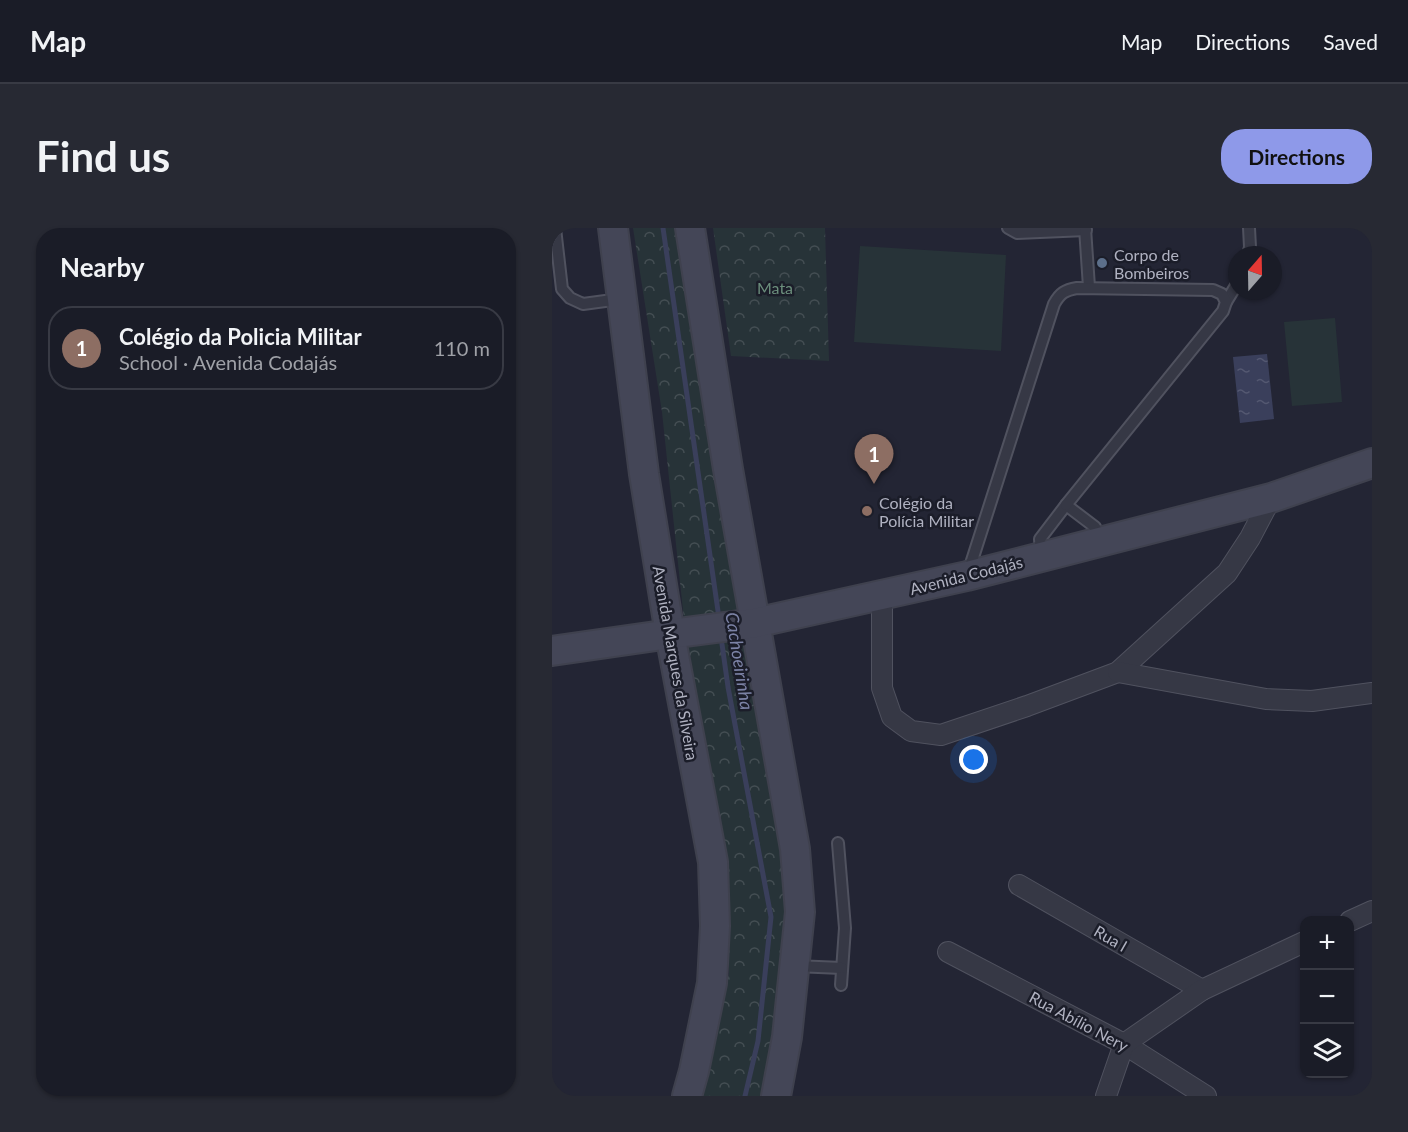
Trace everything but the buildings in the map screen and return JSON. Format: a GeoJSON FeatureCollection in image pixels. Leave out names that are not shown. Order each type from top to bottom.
{"type":"FeatureCollection","features":[{"type":"Feature","properties":{"kind":"street","name":"Avenida Marques da Silveira"},"geometry":{"type":"LineString","coordinates":[[613,228],[644,474],[679,633],[713,862],[715,926],[712,983],[687,1096]]}},
{"type":"Feature","properties":{"kind":"street"},"geometry":{"type":"LineString","coordinates":[[690,228],[726,458],[747,624],[795,849],[800,912],[788,1037],[776,1096]]}},
{"type":"Feature","properties":{"kind":"street","name":"Avenida Codajás"},"geometry":{"type":"LineString","coordinates":[[552,651],[747,624],[967,576],[1271,498],[1372,464]]}},
{"type":"Feature","properties":{"kind":"street"},"geometry":{"type":"LineString","coordinates":[[882,595],[882,688],[892,717],[911,731],[941,735],[1118,672],[1227,573],[1250,538],[1271,498]]}},
{"type":"Feature","properties":{"kind":"street"},"geometry":{"type":"LineString","coordinates":[[1118,672],[1266,699],[1312,701],[1372,693]]}},
{"type":"Feature","properties":{"kind":"street","name":"Rua I"},"geometry":{"type":"LineString","coordinates":[[1019,885],[1202,990]]}},
{"type":"Feature","properties":{"kind":"street"},"geometry":{"type":"LineString","coordinates":[[1354,919],[1372,911]]}},
{"type":"Feature","properties":{"kind":"street"},"geometry":{"type":"LineString","coordinates":[[1106,1096],[1124,1044],[1202,990],[1300,944]]}},
{"type":"Feature","properties":{"kind":"street","name":"Rua Abílio Nery"},"geometry":{"type":"LineString","coordinates":[[948,952],[1124,1044],[1206,1096]]}},
{"type":"Feature","properties":{"kind":"lane"},"geometry":{"type":"LineString","coordinates":[[555,228],[562,289],[570,298],[583,304],[622,299]]}},
{"type":"Feature","properties":{"kind":"lane"},"geometry":{"type":"LineString","coordinates":[[1008,228],[1017,233],[1085,229],[1089,287]]}},
{"type":"Feature","properties":{"kind":"lane"},"geometry":{"type":"LineString","coordinates":[[1249,228],[1250,246]]}},
{"type":"Feature","properties":{"kind":"lane"},"geometry":{"type":"LineString","coordinates":[[967,576],[1054,304],[1059,295],[1067,289],[1089,287],[1213,290],[1222,294],[1226,302]]}},
{"type":"Feature","properties":{"kind":"lane"},"geometry":{"type":"LineString","coordinates":[[1041,557],[1040,539],[1223,311],[1228,299]]}},
{"type":"Feature","properties":{"kind":"lane"},"geometry":{"type":"LineString","coordinates":[[1066,505],[1095,527],[1101,542]]}},
{"type":"Feature","properties":{"kind":"lane"},"geometry":{"type":"LineString","coordinates":[[838,843],[845,928],[841,985]]}},
{"type":"Feature","properties":{"kind":"lane"},"geometry":{"type":"LineString","coordinates":[[794,966],[842,968]]}},
{"type":"Feature","properties":{"kind":"green space"},"geometry":{"type":"Polygon","coordinates":[[[633,228],[692,228],[796,909],[767,1096],[700,1096],[729,974],[728,901],[687,648],[662,412],[633,228]]]}},
{"type":"Feature","properties":{"kind":"green space","name":"Mata"},"geometry":{"type":"Polygon","coordinates":[[[713,228],[825,228],[829,361],[731,356],[713,228]]]}},
{"type":"Feature","properties":{"kind":"green space"},"geometry":{"type":"Polygon","coordinates":[[[860,246],[1006,255],[1001,351],[854,342],[860,246]]]}},
{"type":"Feature","properties":{"kind":"green space"},"geometry":{"type":"Polygon","coordinates":[[[1335,318],[1342,402],[1292,406],[1284,322],[1335,318]]]}},
{"type":"Feature","properties":{"kind":"water"},"geometry":{"type":"Polygon","coordinates":[[[1267,354],[1274,419],[1240,423],[1233,357],[1267,354]]]}},
{"type":"Feature","properties":{"kind":"waterway","name":"Cachoeirinha"},"geometry":{"type":"LineString","coordinates":[[663,228],[719,618]]}},
{"type":"Feature","properties":{"kind":"waterway","name":"Cachoeirinha"},"geometry":{"type":"LineString","coordinates":[[721,637],[728,687],[771,917],[758,1041],[745,1096]]}},
{"type":"Feature","properties":{"kind":"place","name":"Corpo de Bombeiros"},"geometry":{"type":"Point","coordinates":[1102,263]}},
{"type":"Feature","properties":{"kind":"place","name":"Colégio da Policia Militar"},"geometry":{"type":"Point","coordinates":[874,484]}},
{"type":"Feature","properties":{"kind":"place","name":"Colégio da Polícia Militar"},"geometry":{"type":"Point","coordinates":[867,511]}}]}
